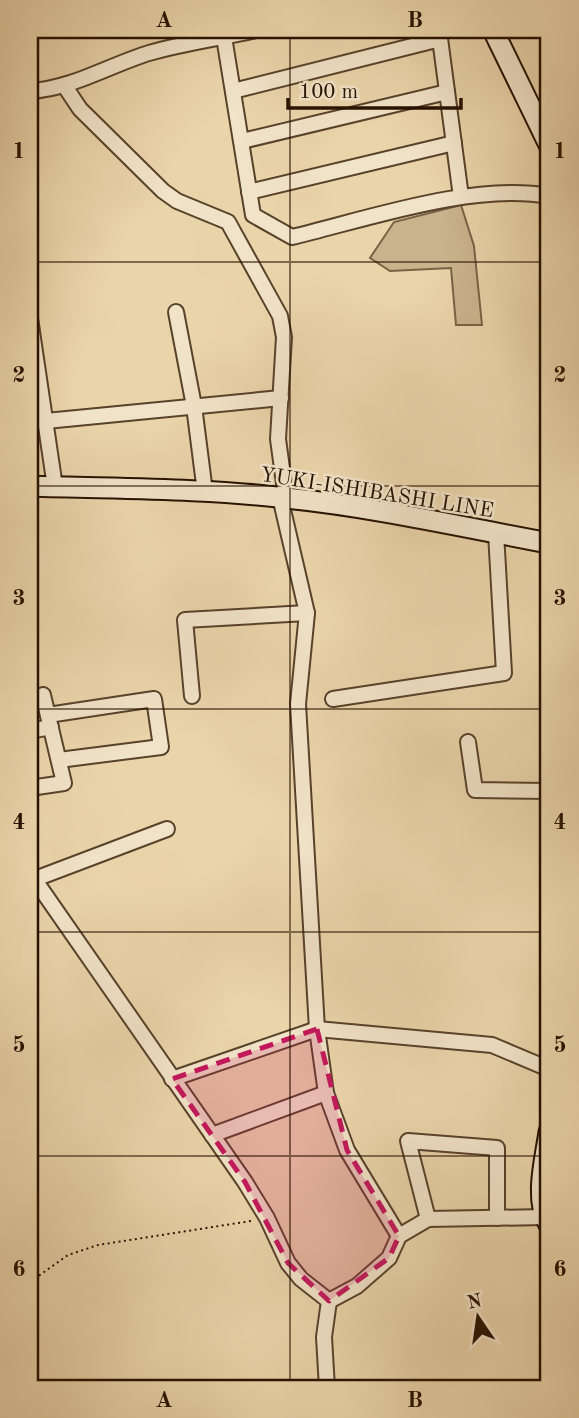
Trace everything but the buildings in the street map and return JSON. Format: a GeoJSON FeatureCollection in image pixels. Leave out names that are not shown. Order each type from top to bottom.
{"type":"FeatureCollection","features":[{"type":"Feature","properties":{"kind":"main road"},"geometry":{"type":"LineString","coordinates":[[493,30],[549,145]]}},
{"type":"Feature","properties":{"kind":"main road","name":"YUKI-ISHIBASHI LINE"},"geometry":{"type":"LineString","coordinates":[[30,486],[283,497],[339,504],[549,543]]}},
{"type":"Feature","properties":{"kind":"main road"},"geometry":{"type":"LineString","coordinates":[[547,1221],[541,1202],[549,1132]]}},
{"type":"Feature","properties":{"kind":"street"},"geometry":{"type":"LineString","coordinates":[[30,89],[45,90],[64,85],[152,52],[256,30]]}},
{"type":"Feature","properties":{"kind":"street"},"geometry":{"type":"LineString","coordinates":[[233,90],[440,35],[461,197]]}},
{"type":"Feature","properties":{"kind":"street"},"geometry":{"type":"LineString","coordinates":[[224,37],[254,215]]}},
{"type":"Feature","properties":{"kind":"street"},"geometry":{"type":"LineString","coordinates":[[64,85],[80,109],[163,191],[177,201],[228,222],[254,215],[292,237],[461,197],[533,193],[549,196]]}},
{"type":"Feature","properties":{"kind":"street"},"geometry":{"type":"LineString","coordinates":[[242,141],[447,92]]}},
{"type":"Feature","properties":{"kind":"street"},"geometry":{"type":"LineString","coordinates":[[249,192],[454,143]]}},
{"type":"Feature","properties":{"kind":"street"},"geometry":{"type":"LineString","coordinates":[[228,222],[280,316],[284,337],[278,439],[283,497],[307,613],[298,705],[317,1029],[326,1093],[347,1150],[399,1236]]}},
{"type":"Feature","properties":{"kind":"street"},"geometry":{"type":"LineString","coordinates":[[176,312],[194,406],[205,492]]}},
{"type":"Feature","properties":{"kind":"street"},"geometry":{"type":"LineString","coordinates":[[30,318],[55,487]]}},
{"type":"Feature","properties":{"kind":"street"},"geometry":{"type":"LineString","coordinates":[[46,421],[281,398]]}},
{"type":"Feature","properties":{"kind":"street"},"geometry":{"type":"LineString","coordinates":[[333,699],[504,673],[496,533]]}},
{"type":"Feature","properties":{"kind":"street"},"geometry":{"type":"LineString","coordinates":[[192,696],[185,620],[307,613]]}},
{"type":"Feature","properties":{"kind":"street"},"geometry":{"type":"LineString","coordinates":[[30,788],[64,783],[43,695]]}},
{"type":"Feature","properties":{"kind":"street"},"geometry":{"type":"LineString","coordinates":[[30,731],[49,721],[153,699],[161,747],[59,760]]}},
{"type":"Feature","properties":{"kind":"street"},"geometry":{"type":"LineString","coordinates":[[468,742],[475,790],[549,791]]}},
{"type":"Feature","properties":{"kind":"street"},"geometry":{"type":"LineString","coordinates":[[167,829],[33,876],[267,1218],[288,1263],[328,1301]]}},
{"type":"Feature","properties":{"kind":"street"},"geometry":{"type":"LineString","coordinates":[[172,1079],[317,1029],[492,1045],[549,1069]]}},
{"type":"Feature","properties":{"kind":"street"},"geometry":{"type":"LineString","coordinates":[[212,1135],[326,1093]]}},
{"type":"Feature","properties":{"kind":"street"},"geometry":{"type":"LineString","coordinates":[[428,1219],[408,1141],[498,1148],[497,1218]]}},
{"type":"Feature","properties":{"kind":"street"},"geometry":{"type":"LineString","coordinates":[[328,1301],[357,1286],[389,1258],[399,1236],[428,1219],[497,1218],[547,1221]]}},
{"type":"Feature","properties":{"kind":"street"},"geometry":{"type":"LineString","coordinates":[[327,1388],[324,1337],[328,1301]]}},
{"type":"Feature","properties":{"kind":"path"},"geometry":{"type":"LineString","coordinates":[[30,1282],[68,1255],[98,1245],[267,1218]]}},
{"type":"Feature","properties":{"kind":"highlighted area"},"geometry":{"type":"Polygon","coordinates":[[[317,1029],[347,1150],[399,1236],[389,1258],[329,1301],[288,1263],[245,1182],[172,1079],[317,1029]]]}},
{"type":"Feature","properties":{"kind":"shaded area"},"geometry":{"type":"Polygon","coordinates":[[[461,205],[474,246],[482,325],[456,325],[451,268],[390,271],[370,258],[394,222],[461,205]]]}}]}
